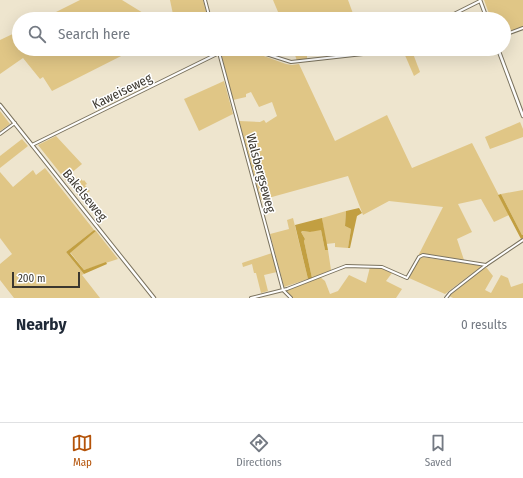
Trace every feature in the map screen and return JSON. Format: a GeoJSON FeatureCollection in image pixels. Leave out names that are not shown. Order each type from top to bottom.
{"type":"FeatureCollection","features":[{"type":"Feature","properties":{"kind":"main road"},"geometry":{"type":"LineString","coordinates":[[480,0],[484,12]]}},
{"type":"Feature","properties":{"kind":"main road"},"geometry":{"type":"LineString","coordinates":[[501,56],[523,116]]}},
{"type":"Feature","properties":{"kind":"main road","name":"Bakelseweg"},"geometry":{"type":"LineString","coordinates":[[0,105],[154,298]]}},
{"type":"Feature","properties":{"kind":"street"},"geometry":{"type":"LineString","coordinates":[[205,0],[208,12]]}},
{"type":"Feature","properties":{"kind":"street"},"geometry":{"type":"LineString","coordinates":[[457,12],[480,0]]}},
{"type":"Feature","properties":{"kind":"street"},"geometry":{"type":"LineString","coordinates":[[511,32],[523,28]]}},
{"type":"Feature","properties":{"kind":"street","name":"Kaweiseweg"},"geometry":{"type":"LineString","coordinates":[[32,146],[213,56]]}},
{"type":"Feature","properties":{"kind":"street","name":"Walsbergseweg"},"geometry":{"type":"LineString","coordinates":[[220,56],[283,290],[291,298]]}},
{"type":"Feature","properties":{"kind":"street"},"geometry":{"type":"LineString","coordinates":[[272,56],[291,62],[345,56]]}},
{"type":"Feature","properties":{"kind":"street"},"geometry":{"type":"LineString","coordinates":[[0,134],[15,123]]}},
{"type":"Feature","properties":{"kind":"street"},"geometry":{"type":"LineString","coordinates":[[446,298],[450,293],[486,265],[523,240]]}},
{"type":"Feature","properties":{"kind":"street"},"geometry":{"type":"LineString","coordinates":[[251,298],[283,290],[340,267],[350,265],[382,267],[407,278],[418,257],[423,254],[486,265]]}},
{"type":"Feature","properties":{"kind":"shaded area"},"geometry":{"type":"Polygon","coordinates":[[[80,0],[122,0],[142,12],[56,12],[80,0]]]}},
{"type":"Feature","properties":{"kind":"shaded area"},"geometry":{"type":"Polygon","coordinates":[[[170,0],[203,0],[206,12],[173,12],[170,0]]]}},
{"type":"Feature","properties":{"kind":"shaded area"},"geometry":{"type":"Polygon","coordinates":[[[273,0],[348,0],[352,12],[278,12],[273,0]]]}},
{"type":"Feature","properties":{"kind":"shaded area"},"geometry":{"type":"Polygon","coordinates":[[[484,0],[523,0],[523,27],[511,32],[511,12],[488,12],[484,0]]]}},
{"type":"Feature","properties":{"kind":"shaded area"},"geometry":{"type":"Polygon","coordinates":[[[12,34],[12,56],[121,56],[52,91],[43,77],[40,79],[23,58],[0,74],[0,40],[12,34]]]}},
{"type":"Feature","properties":{"kind":"shaded area"},"geometry":{"type":"Polygon","coordinates":[[[222,56],[264,56],[286,64],[299,64],[335,141],[387,115],[412,168],[472,143],[509,215],[494,222],[481,199],[458,204],[472,232],[457,239],[464,260],[427,254],[418,256],[443,207],[389,201],[363,215],[348,176],[261,200],[239,121],[260,122],[264,120],[266,123],[277,116],[272,102],[259,107],[251,92],[246,94],[246,97],[233,100],[222,56]]]}},
{"type":"Feature","properties":{"kind":"shaded area"},"geometry":{"type":"Polygon","coordinates":[[[295,56],[307,56],[307,60],[297,61],[295,56]]]}},
{"type":"Feature","properties":{"kind":"shaded area"},"geometry":{"type":"Polygon","coordinates":[[[405,56],[414,56],[420,72],[414,76],[405,56]]]}},
{"type":"Feature","properties":{"kind":"shaded area"},"geometry":{"type":"Polygon","coordinates":[[[224,81],[233,114],[199,131],[184,99],[224,81]]]}},
{"type":"Feature","properties":{"kind":"shaded area"},"geometry":{"type":"Polygon","coordinates":[[[0,111],[10,124],[0,131],[0,111]]]}},
{"type":"Feature","properties":{"kind":"shaded area"},"geometry":{"type":"Polygon","coordinates":[[[520,122],[523,129],[523,137],[490,149],[485,137],[520,122]]]}},
{"type":"Feature","properties":{"kind":"shaded area"},"geometry":{"type":"Polygon","coordinates":[[[56,136],[82,164],[70,174],[72,177],[74,175],[76,178],[79,177],[83,181],[84,180],[87,184],[85,185],[90,191],[80,198],[38,145],[56,136]]]}},
{"type":"Feature","properties":{"kind":"shaded area"},"geometry":{"type":"Polygon","coordinates":[[[22,139],[28,146],[0,168],[0,156],[22,139]]]}},
{"type":"Feature","properties":{"kind":"shaded area"},"geometry":{"type":"Polygon","coordinates":[[[45,168],[94,230],[66,252],[84,274],[82,275],[100,298],[14,298],[0,280],[0,264],[12,254],[0,238],[0,172],[13,187],[33,170],[36,175],[45,168]]]}},
{"type":"Feature","properties":{"kind":"shaded area"},"geometry":{"type":"Polygon","coordinates":[[[523,190],[523,235],[522,235],[501,194],[523,190]]]}},
{"type":"Feature","properties":{"kind":"shaded area"},"geometry":{"type":"Polygon","coordinates":[[[501,194],[523,235],[523,238],[521,239],[498,195],[501,194]]]}},
{"type":"Feature","properties":{"kind":"shaded area"},"geometry":{"type":"Polygon","coordinates":[[[359,208],[362,213],[357,216],[350,248],[348,248],[351,229],[345,226],[346,211],[359,208]]]}},
{"type":"Feature","properties":{"kind":"shaded area"},"geometry":{"type":"Polygon","coordinates":[[[346,211],[345,226],[351,229],[348,248],[335,247],[335,243],[326,244],[322,218],[346,211]]]}},
{"type":"Feature","properties":{"kind":"shaded area"},"geometry":{"type":"Polygon","coordinates":[[[293,218],[308,279],[284,287],[270,234],[289,229],[287,220],[293,218]]]}},
{"type":"Feature","properties":{"kind":"shaded area"},"geometry":{"type":"Polygon","coordinates":[[[322,218],[328,250],[325,250],[321,230],[301,232],[305,239],[304,241],[312,278],[308,279],[295,225],[322,218]]]}},
{"type":"Feature","properties":{"kind":"shaded area"},"geometry":{"type":"Polygon","coordinates":[[[319,229],[321,230],[325,250],[328,250],[331,270],[312,278],[304,241],[305,239],[301,231],[310,232],[319,229]]]}},
{"type":"Feature","properties":{"kind":"shaded area"},"geometry":{"type":"Polygon","coordinates":[[[94,230],[96,231],[70,253],[84,270],[106,262],[107,264],[84,274],[66,252],[94,230]]]}},
{"type":"Feature","properties":{"kind":"shaded area"},"geometry":{"type":"Polygon","coordinates":[[[96,231],[118,259],[84,270],[70,252],[96,231]]]}},
{"type":"Feature","properties":{"kind":"shaded area"},"geometry":{"type":"Polygon","coordinates":[[[272,253],[277,272],[264,275],[268,291],[261,293],[252,264],[243,267],[242,263],[272,253]]]}},
{"type":"Feature","properties":{"kind":"shaded area"},"geometry":{"type":"Polygon","coordinates":[[[422,257],[482,266],[445,294],[409,278],[419,258],[422,257]]]}},
{"type":"Feature","properties":{"kind":"shaded area"},"geometry":{"type":"Polygon","coordinates":[[[370,267],[381,268],[392,273],[386,281],[402,289],[396,298],[292,298],[286,291],[320,277],[325,281],[330,294],[338,291],[349,275],[366,283],[370,267]]]}},
{"type":"Feature","properties":{"kind":"shaded area"},"geometry":{"type":"Polygon","coordinates":[[[486,267],[493,276],[485,290],[491,293],[501,275],[508,278],[511,287],[523,283],[523,298],[453,298],[449,296],[486,267]]]}}]}
